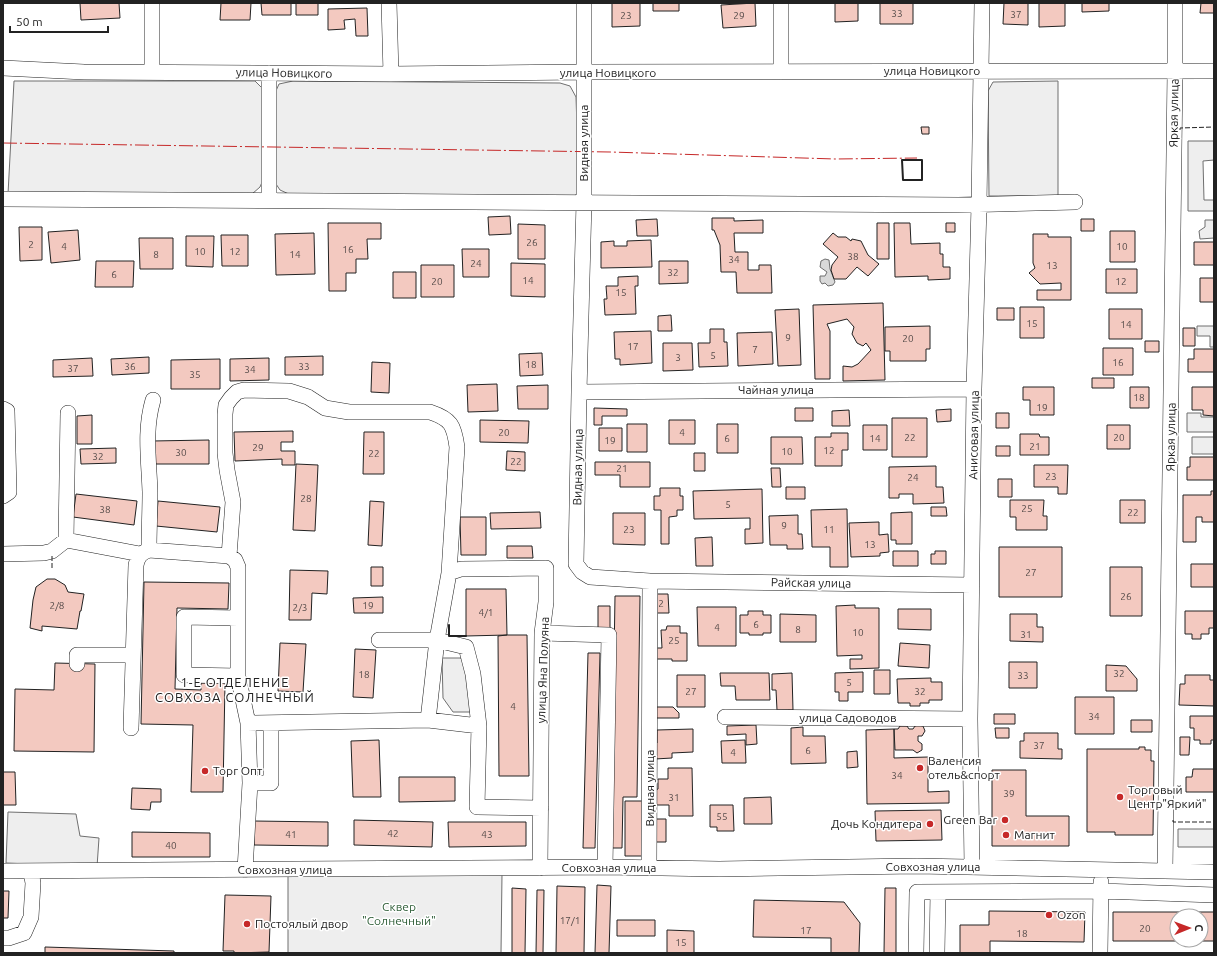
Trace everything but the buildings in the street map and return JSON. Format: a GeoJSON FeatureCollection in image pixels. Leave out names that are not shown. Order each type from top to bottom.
{"type":"FeatureCollection","features":[{"type":"Feature","properties":{"kind":"street"},"geometry":{"type":"LineString","coordinates":[[152,3],[152,72]]}},
{"type":"Feature","properties":{"kind":"street"},"geometry":{"type":"LineString","coordinates":[[389,3],[391,74]]}},
{"type":"Feature","properties":{"kind":"street","name":"Видная улица"},"geometry":{"type":"LineString","coordinates":[[584,3],[584,202],[576,564],[582,572],[590,577],[650,581],[649,868]]}},
{"type":"Feature","properties":{"kind":"street"},"geometry":{"type":"LineString","coordinates":[[781,3],[781,72]]}},
{"type":"Feature","properties":{"kind":"street","name":"Анисовая улица"},"geometry":{"type":"LineString","coordinates":[[972,867],[970,718],[974,389],[982,71],[982,3]]}},
{"type":"Feature","properties":{"kind":"street","name":"Яркая улица"},"geometry":{"type":"LineString","coordinates":[[1165,871],[1175,3]]}},
{"type":"Feature","properties":{"kind":"street","name":"улица Новицкого"},"geometry":{"type":"LineString","coordinates":[[3,68],[84,72],[391,74],[584,72],[1214,71]]}},
{"type":"Feature","properties":{"kind":"street"},"geometry":{"type":"LineString","coordinates":[[269,73],[269,200]]}},
{"type":"Feature","properties":{"kind":"street"},"geometry":{"type":"LineString","coordinates":[[3,199],[979,205],[1075,202]]}},
{"type":"Feature","properties":{"kind":"street","name":"Чайная улица"},"geometry":{"type":"LineString","coordinates":[[579,392],[974,389]]}},
{"type":"Feature","properties":{"kind":"street"},"geometry":{"type":"LineString","coordinates":[[228,556],[233,502],[225,453],[225,414],[226,405],[230,398],[237,392],[244,390],[289,391],[308,397],[325,408],[349,412],[430,412],[442,416],[450,423],[455,434],[457,447],[449,573],[437,640],[428,720]]}},
{"type":"Feature","properties":{"kind":"street"},"geometry":{"type":"LineString","coordinates":[[131,728],[136,565],[137,558],[145,552],[150,492],[147,466],[148,416],[153,400]]}},
{"type":"Feature","properties":{"kind":"street"},"geometry":{"type":"LineString","coordinates":[[3,409],[7,411],[9,492],[3,496]]}},
{"type":"Feature","properties":{"kind":"street"},"geometry":{"type":"LineString","coordinates":[[66,540],[68,413]]}},
{"type":"Feature","properties":{"kind":"street"},"geometry":{"type":"LineString","coordinates":[[3,554],[44,553],[52,551],[66,540],[145,552],[228,556],[235,560],[238,567],[238,676],[248,723],[250,783],[245,870]]}},
{"type":"Feature","properties":{"kind":"street","name":"улица Яна Полуяна"},"geometry":{"type":"LineString","coordinates":[[449,573],[461,569],[546,568],[546,602],[542,633],[540,868]]}},
{"type":"Feature","properties":{"kind":"street","name":"Райская улица"},"geometry":{"type":"LineString","coordinates":[[650,581],[972,585]]}},
{"type":"Feature","properties":{"kind":"street"},"geometry":{"type":"LineString","coordinates":[[238,618],[184,617],[184,675],[238,676]]}},
{"type":"Feature","properties":{"kind":"street"},"geometry":{"type":"LineString","coordinates":[[542,633],[609,635],[605,867]]}},
{"type":"Feature","properties":{"kind":"street"},"geometry":{"type":"LineString","coordinates":[[378,640],[437,640],[466,647],[474,674],[479,726],[477,807],[541,808]]}},
{"type":"Feature","properties":{"kind":"street"},"geometry":{"type":"LineString","coordinates":[[77,664],[76,655],[133,656]]}},
{"type":"Feature","properties":{"kind":"street","name":"улица Садоводов"},"geometry":{"type":"LineString","coordinates":[[725,717],[970,718]]}},
{"type":"Feature","properties":{"kind":"street"},"geometry":{"type":"LineString","coordinates":[[248,723],[428,720],[479,726]]}},
{"type":"Feature","properties":{"kind":"street"},"geometry":{"type":"LineString","coordinates":[[250,783],[271,783],[271,723]]}},
{"type":"Feature","properties":{"kind":"street"},"geometry":{"type":"LineString","coordinates":[[916,953],[917,866]]}},
{"type":"Feature","properties":{"kind":"street","name":"Совхозная улица"},"geometry":{"type":"LineString","coordinates":[[3,871],[605,867],[719,869],[917,866],[1214,872]]}},
{"type":"Feature","properties":{"kind":"street"},"geometry":{"type":"LineString","coordinates":[[1100,953],[1101,869]]}},
{"type":"Feature","properties":{"kind":"street"},"geometry":{"type":"LineString","coordinates":[[3,938],[10,938],[24,933],[32,917],[33,883],[31,872]]}},
{"type":"Feature","properties":{"kind":"street"},"geometry":{"type":"LineString","coordinates":[[917,892],[1100,892],[1214,894]]}},
{"type":"Feature","properties":{"kind":"street"},"geometry":{"type":"LineString","coordinates":[[937,953],[938,892]]}},
{"type":"Feature","properties":{"kind":"green space"},"geometry":{"type":"Polygon","coordinates":[[[14,81],[255,81],[263,89],[265,175],[260,187],[252,194],[8,194],[14,81]]]}},
{"type":"Feature","properties":{"kind":"green space"},"geometry":{"type":"Polygon","coordinates":[[[293,81],[560,83],[570,86],[576,97],[579,190],[575,196],[291,195],[280,190],[276,184],[275,93],[279,84],[293,81]]]}},
{"type":"Feature","properties":{"kind":"green space"},"geometry":{"type":"Polygon","coordinates":[[[1058,81],[1058,196],[989,196],[988,91],[993,82],[1058,81]]]}},
{"type":"Feature","properties":{"kind":"green space"},"geometry":{"type":"Polygon","coordinates":[[[1188,141],[1214,141],[1214,160],[1203,161],[1204,200],[1214,200],[1214,211],[1188,211],[1188,141]]]}},
{"type":"Feature","properties":{"kind":"green space"},"geometry":{"type":"Polygon","coordinates":[[[1205,220],[1214,220],[1214,238],[1200,239],[1199,231],[1205,227],[1205,220]]]}},
{"type":"Feature","properties":{"kind":"green space"},"geometry":{"type":"Polygon","coordinates":[[[1197,326],[1214,326],[1214,347],[1210,347],[1210,336],[1197,336],[1197,326]]]}},
{"type":"Feature","properties":{"kind":"green space"},"geometry":{"type":"Polygon","coordinates":[[[1187,413],[1201,413],[1201,417],[1214,417],[1214,432],[1187,432],[1187,413]]]}},
{"type":"Feature","properties":{"kind":"green space"},"geometry":{"type":"Polygon","coordinates":[[[1192,437],[1214,437],[1214,454],[1192,454],[1192,437]]]}},
{"type":"Feature","properties":{"kind":"green space"},"geometry":{"type":"Polygon","coordinates":[[[442,658],[461,658],[469,673],[470,712],[453,712],[443,698],[442,658]]]}},
{"type":"Feature","properties":{"kind":"green space"},"geometry":{"type":"Polygon","coordinates":[[[8,812],[76,814],[80,836],[99,838],[97,867],[6,863],[8,812]]]}},
{"type":"Feature","properties":{"kind":"green space"},"geometry":{"type":"Polygon","coordinates":[[[1178,829],[1214,829],[1214,847],[1178,847],[1178,829]]]}},
{"type":"Feature","properties":{"kind":"green space","name":"Сквер \"Солнечный\""},"geometry":{"type":"Polygon","coordinates":[[[502,874],[501,953],[288,953],[288,876],[502,874]]]}},
{"type":"Feature","properties":{"kind":"shaded area"},"geometry":{"type":"Polygon","coordinates":[[[825,259],[829,260],[830,269],[835,282],[833,285],[828,286],[825,283],[822,284],[820,281],[820,276],[825,276],[827,272],[820,267],[821,261],[825,259]]]}},
{"type":"Feature","properties":{"kind":"fence"},"geometry":{"type":"LineString","coordinates":[[1180,130],[1180,128],[1214,127]]}},
{"type":"Feature","properties":{"kind":"fence"},"geometry":{"type":"LineString","coordinates":[[52,556],[52,568]]}},
{"type":"Feature","properties":{"kind":"fence"},"geometry":{"type":"LineString","coordinates":[[1173,820],[1173,822],[1214,822]]}},
{"type":"Feature","properties":{"kind":"wall"},"geometry":{"type":"LineString","coordinates":[[902,160],[922,160],[922,180],[903,180],[902,160]]}},
{"type":"Feature","properties":{"kind":"wall"},"geometry":{"type":"LineString","coordinates":[[449,625],[449,636],[466,636]]}},
{"type":"Feature","properties":{"kind":"power"},"geometry":{"type":"LineString","coordinates":[[3,143],[610,152],[835,159],[917,158]]}},
{"type":"Feature","properties":{"kind":"place","name":"Валенсия отель&спорт"},"geometry":{"type":"Point","coordinates":[920,768]}},
{"type":"Feature","properties":{"kind":"place","name":"Торг Опт"},"geometry":{"type":"Point","coordinates":[205,771]}},
{"type":"Feature","properties":{"kind":"place","name":"Торговый Центр\"Яркий\""},"geometry":{"type":"Point","coordinates":[1120,797]}},
{"type":"Feature","properties":{"kind":"place","name":"Green Bar"},"geometry":{"type":"Point","coordinates":[1005,820]}},
{"type":"Feature","properties":{"kind":"place","name":"Дочь Кондитера"},"geometry":{"type":"Point","coordinates":[930,824]}},
{"type":"Feature","properties":{"kind":"place","name":"Магнит"},"geometry":{"type":"Point","coordinates":[1006,835]}},
{"type":"Feature","properties":{"kind":"place","name":"Ozon"},"geometry":{"type":"Point","coordinates":[1049,915]}},
{"type":"Feature","properties":{"kind":"place","name":"Постоялый двор"},"geometry":{"type":"Point","coordinates":[247,924]}},
{"type":"Feature","properties":{"kind":"district","name":"1-Е ОТДЕЛЕНИЕ СОВХОЗА СОЛНЕЧНЫЙ"},"geometry":{"type":"Point","coordinates":[235,690]}}]}
